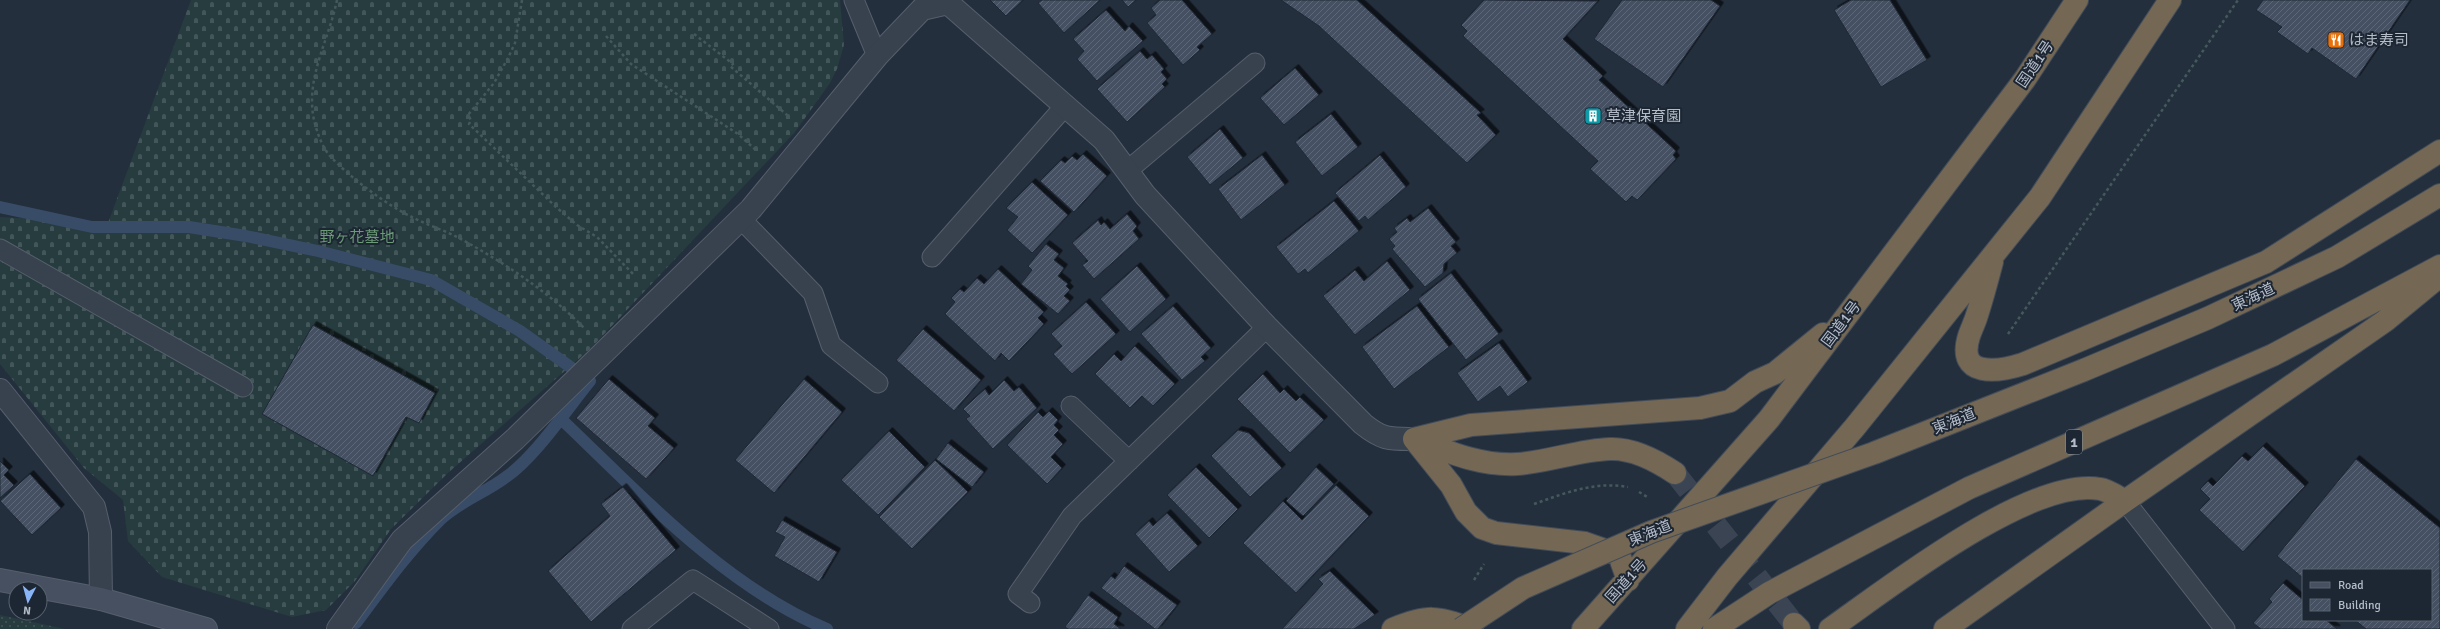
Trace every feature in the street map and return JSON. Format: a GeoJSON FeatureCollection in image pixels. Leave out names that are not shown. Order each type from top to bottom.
{"type":"FeatureCollection","features":[{"type":"Feature","properties":{"kind":"highway","name":"国道1号"},"geometry":{"type":"LineString","coordinates":[[1583,629],[1769,419],[2026,80],[2076,0]]}},
{"type":"Feature","properties":{"kind":"highway"},"geometry":{"type":"LineString","coordinates":[[1687,629],[1727,577],[1860,421],[1995,251],[2040,197],[2170,0]]}},
{"type":"Feature","properties":{"kind":"highway"},"geometry":{"type":"LineString","coordinates":[[1995,251],[1976,319],[1968,336],[1968,359],[1973,366],[1982,370],[1995,371],[2023,364],[2266,262],[2440,151]]}},
{"type":"Feature","properties":{"kind":"highway","name":"東海道"},"geometry":{"type":"LineString","coordinates":[[1454,625],[1524,588],[1652,532],[1874,453],[2084,370],[2208,318],[2336,257],[2440,195]]}},
{"type":"Feature","properties":{"kind":"highway","name":"1"},"geometry":{"type":"LineString","coordinates":[[1714,629],[1769,593],[1969,488],[2273,355],[2440,266]]}},
{"type":"Feature","properties":{"kind":"highway"},"geometry":{"type":"LineString","coordinates":[[1945,629],[2125,501],[2385,321],[2440,275]]}},
{"type":"Feature","properties":{"kind":"highway"},"geometry":{"type":"LineString","coordinates":[[1414,438],[1471,425],[1671,412],[1700,408],[1730,401],[1756,382],[1776,373],[1852,310]]}},
{"type":"Feature","properties":{"kind":"highway"},"geometry":{"type":"LineString","coordinates":[[1414,438],[1474,461],[1517,464],[1611,449],[1637,454],[1659,463],[1675,472]]}},
{"type":"Feature","properties":{"kind":"highway"},"geometry":{"type":"LineString","coordinates":[[1414,438],[1452,485],[1466,512],[1482,528],[1496,533],[1585,543],[1618,555],[1628,580]]}},
{"type":"Feature","properties":{"kind":"highway"},"geometry":{"type":"LineString","coordinates":[[1830,629],[1929,558],[2023,506],[2062,491],[2101,489],[2125,501]]}},
{"type":"Feature","properties":{"kind":"highway"},"geometry":{"type":"LineString","coordinates":[[1393,629],[1418,618],[1472,629]]}},
{"type":"Feature","properties":{"kind":"street"},"geometry":{"type":"LineString","coordinates":[[338,629],[402,540],[606,352],[741,219],[781,173],[877,56],[922,9],[948,1],[1104,140],[1145,195],[1268,327],[1363,424],[1378,436],[1395,439],[1414,438]]}},
{"type":"Feature","properties":{"kind":"street"},"geometry":{"type":"LineString","coordinates":[[0,390],[94,507],[100,532],[101,599]]}},
{"type":"Feature","properties":{"kind":"street"},"geometry":{"type":"LineString","coordinates":[[0,580],[101,599],[206,629]]}},
{"type":"Feature","properties":{"kind":"lane"},"geometry":{"type":"LineString","coordinates":[[854,0],[877,56]]}},
{"type":"Feature","properties":{"kind":"lane"},"geometry":{"type":"LineString","coordinates":[[1127,171],[1256,63]]}},
{"type":"Feature","properties":{"kind":"lane"},"geometry":{"type":"LineString","coordinates":[[932,257],[1065,106]]}},
{"type":"Feature","properties":{"kind":"lane"},"geometry":{"type":"LineString","coordinates":[[741,219],[813,292],[831,345],[878,383]]}},
{"type":"Feature","properties":{"kind":"lane"},"geometry":{"type":"LineString","coordinates":[[0,249],[243,387]]}},
{"type":"Feature","properties":{"kind":"lane"},"geometry":{"type":"LineString","coordinates":[[1030,603],[1018,594],[1072,516],[1268,327]]}},
{"type":"Feature","properties":{"kind":"lane"},"geometry":{"type":"LineString","coordinates":[[1071,406],[1129,461]]}},
{"type":"Feature","properties":{"kind":"lane"},"geometry":{"type":"LineString","coordinates":[[2125,501],[2225,629]]}},
{"type":"Feature","properties":{"kind":"lane"},"geometry":{"type":"LineString","coordinates":[[632,629],[693,580],[769,629]]}},
{"type":"Feature","properties":{"kind":"path"},"geometry":{"type":"LineString","coordinates":[[337,0],[332,27],[318,63],[313,92],[314,120],[321,141],[330,156],[386,203],[411,217],[458,237],[540,290],[571,315],[606,352]]}},
{"type":"Feature","properties":{"kind":"path"},"geometry":{"type":"LineString","coordinates":[[522,0],[515,43],[494,83],[468,115],[471,120],[469,124],[556,207],[577,225],[597,237],[659,300]]}},
{"type":"Feature","properties":{"kind":"path"},"geometry":{"type":"LineString","coordinates":[[1973,366],[1995,351],[2238,0]]}},
{"type":"Feature","properties":{"kind":"path"},"geometry":{"type":"LineString","coordinates":[[694,34],[733,64],[730,66],[812,135]]}},
{"type":"Feature","properties":{"kind":"path"},"geometry":{"type":"LineString","coordinates":[[606,36],[631,64],[738,134],[781,173]]}},
{"type":"Feature","properties":{"kind":"path"},"geometry":{"type":"LineString","coordinates":[[1454,625],[1485,562],[1496,533],[1532,505],[1575,489],[1610,484],[1631,487]]}},
{"type":"Feature","properties":{"kind":"path"},"geometry":{"type":"LineString","coordinates":[[1638,491],[1651,499]]}},
{"type":"Feature","properties":{"kind":"green space","name":"野ヶ花墓地"},"geometry":{"type":"Polygon","coordinates":[[[191,0],[840,0],[844,45],[837,69],[830,83],[795,132],[590,349],[449,472],[391,529],[355,581],[326,610],[292,617],[162,577],[128,541],[123,500],[84,468],[0,364],[0,217],[108,223],[191,0]]]}},
{"type":"Feature","properties":{"kind":"green space"},"geometry":{"type":"Polygon","coordinates":[[[0,615],[8,617],[8,621],[28,621],[65,629],[0,629],[0,615]]]}},
{"type":"Feature","properties":{"kind":"building"},"geometry":{"type":"Polygon","coordinates":[[[990,0],[1023,0],[1006,16],[990,0]]]}},
{"type":"Feature","properties":{"kind":"building"},"geometry":{"type":"Polygon","coordinates":[[[1042,0],[1100,0],[1064,33],[1038,3],[1042,0]]]}},
{"type":"Feature","properties":{"kind":"building"},"geometry":{"type":"Polygon","coordinates":[[[1122,0],[1136,0],[1128,7],[1122,0]]]}},
{"type":"Feature","properties":{"kind":"building"},"geometry":{"type":"Polygon","coordinates":[[[1160,0],[1182,0],[1212,34],[1197,47],[1200,50],[1183,65],[1147,23],[1156,15],[1151,8],[1160,0]]]}},
{"type":"Feature","properties":{"kind":"building"},"geometry":{"type":"Polygon","coordinates":[[[1281,0],[1357,0],[1481,113],[1477,115],[1496,135],[1467,163],[1319,26],[1281,0]]]}},
{"type":"Feature","properties":{"kind":"building","name":"草津保育園"},"geometry":{"type":"Polygon","coordinates":[[[1484,0],[1598,1],[1563,39],[1603,76],[1599,80],[1676,151],[1673,155],[1676,159],[1637,200],[1632,196],[1626,202],[1590,169],[1598,161],[1463,36],[1467,31],[1461,25],[1484,0]]]}},
{"type":"Feature","properties":{"kind":"building"},"geometry":{"type":"Polygon","coordinates":[[[1622,0],[1711,0],[1720,6],[1663,87],[1594,39],[1622,0]]]}},
{"type":"Feature","properties":{"kind":"building"},"geometry":{"type":"Polygon","coordinates":[[[1851,0],[1890,0],[1927,60],[1881,87],[1834,10],[1851,0]]]}},
{"type":"Feature","properties":{"kind":"building","name":"はま寿司"},"geometry":{"type":"Polygon","coordinates":[[[2263,0],[2410,0],[2356,79],[2312,48],[2308,54],[2277,32],[2282,27],[2256,10],[2263,0]]]}},
{"type":"Feature","properties":{"kind":"building"},"geometry":{"type":"Polygon","coordinates":[[[1106,10],[1125,31],[1129,26],[1143,41],[1097,81],[1077,59],[1084,51],[1073,39],[1106,10]]]}},
{"type":"Feature","properties":{"kind":"building"},"geometry":{"type":"Polygon","coordinates":[[[1140,51],[1147,59],[1152,55],[1164,69],[1161,72],[1167,79],[1162,84],[1165,87],[1127,122],[1097,89],[1140,51]]]}},
{"type":"Feature","properties":{"kind":"building"},"geometry":{"type":"Polygon","coordinates":[[[1295,68],[1319,95],[1284,125],[1260,98],[1295,68]]]}},
{"type":"Feature","properties":{"kind":"building"},"geometry":{"type":"Polygon","coordinates":[[[1331,114],[1358,147],[1322,176],[1295,142],[1331,114]]]}},
{"type":"Feature","properties":{"kind":"building"},"geometry":{"type":"Polygon","coordinates":[[[1220,129],[1243,158],[1210,185],[1187,157],[1220,129]]]}},
{"type":"Feature","properties":{"kind":"building"},"geometry":{"type":"Polygon","coordinates":[[[1083,154],[1107,176],[1074,212],[1040,181],[1061,160],[1065,163],[1072,156],[1077,160],[1083,154]]]}},
{"type":"Feature","properties":{"kind":"building"},"geometry":{"type":"Polygon","coordinates":[[[1262,155],[1285,185],[1241,220],[1218,189],[1262,155]]]}},
{"type":"Feature","properties":{"kind":"building"},"geometry":{"type":"Polygon","coordinates":[[[1380,155],[1406,187],[1368,220],[1365,216],[1359,221],[1335,193],[1380,155]]]}},
{"type":"Feature","properties":{"kind":"building"},"geometry":{"type":"Polygon","coordinates":[[[1032,182],[1068,215],[1032,253],[1007,230],[1018,217],[1006,208],[1032,182]]]}},
{"type":"Feature","properties":{"kind":"building"},"geometry":{"type":"Polygon","coordinates":[[[1334,201],[1359,231],[1308,273],[1305,269],[1298,274],[1276,247],[1334,201]]]}},
{"type":"Feature","properties":{"kind":"building"},"geometry":{"type":"Polygon","coordinates":[[[1428,208],[1456,242],[1451,246],[1457,253],[1444,264],[1443,273],[1425,287],[1392,249],[1395,246],[1389,239],[1397,232],[1394,228],[1407,218],[1410,222],[1428,208]]]}},
{"type":"Feature","properties":{"kind":"building"},"geometry":{"type":"Polygon","coordinates":[[[1127,214],[1137,226],[1133,231],[1139,239],[1094,279],[1082,265],[1088,261],[1072,243],[1098,220],[1101,225],[1104,222],[1110,229],[1127,214]]]}},
{"type":"Feature","properties":{"kind":"building"},"geometry":{"type":"Polygon","coordinates":[[[1046,244],[1059,254],[1054,260],[1064,268],[1058,276],[1068,284],[1066,286],[1070,290],[1064,296],[1070,301],[1058,314],[1021,284],[1032,270],[1028,266],[1046,244]]]}},
{"type":"Feature","properties":{"kind":"building"},"geometry":{"type":"Polygon","coordinates":[[[1387,261],[1410,290],[1355,335],[1323,296],[1355,270],[1364,281],[1387,261]]]}},
{"type":"Feature","properties":{"kind":"building"},"geometry":{"type":"Polygon","coordinates":[[[1137,266],[1166,299],[1130,332],[1100,299],[1137,266]]]}},
{"type":"Feature","properties":{"kind":"building"},"geometry":{"type":"Polygon","coordinates":[[[998,269],[1044,312],[1038,318],[1044,324],[1009,361],[1001,353],[995,361],[945,314],[955,302],[951,298],[960,289],[964,292],[977,278],[984,284],[998,269]]]}},
{"type":"Feature","properties":{"kind":"building"},"geometry":{"type":"Polygon","coordinates":[[[1451,273],[1499,334],[1466,360],[1418,299],[1451,273]]]}},
{"type":"Feature","properties":{"kind":"building"},"geometry":{"type":"Polygon","coordinates":[[[1086,302],[1116,334],[1072,374],[1053,354],[1062,346],[1051,334],[1086,302]]]}},
{"type":"Feature","properties":{"kind":"building"},"geometry":{"type":"Polygon","coordinates":[[[1173,306],[1211,348],[1201,357],[1205,361],[1182,380],[1141,334],[1173,306]]]}},
{"type":"Feature","properties":{"kind":"building"},"geometry":{"type":"Polygon","coordinates":[[[1417,306],[1449,347],[1394,389],[1362,347],[1417,306]]]}},
{"type":"Feature","properties":{"kind":"building"},"geometry":{"type":"Polygon","coordinates":[[[313,325],[435,393],[419,423],[406,417],[373,476],[262,414],[313,325]]]}},
{"type":"Feature","properties":{"kind":"building"},"geometry":{"type":"Polygon","coordinates":[[[923,329],[981,380],[954,411],[896,360],[923,329]]]}},
{"type":"Feature","properties":{"kind":"building"},"geometry":{"type":"Polygon","coordinates":[[[1499,343],[1528,382],[1508,397],[1500,386],[1478,402],[1457,373],[1499,343]]]}},
{"type":"Feature","properties":{"kind":"building"},"geometry":{"type":"Polygon","coordinates":[[[1135,346],[1175,384],[1153,406],[1142,396],[1130,408],[1095,374],[1114,354],[1121,361],[1135,346]]]}},
{"type":"Feature","properties":{"kind":"building"},"geometry":{"type":"Polygon","coordinates":[[[1263,374],[1280,393],[1284,389],[1296,401],[1300,397],[1324,420],[1290,453],[1237,399],[1263,374]]]}},
{"type":"Feature","properties":{"kind":"building"},"geometry":{"type":"Polygon","coordinates":[[[609,379],[655,418],[648,426],[674,448],[646,479],[576,418],[609,379]]]}},
{"type":"Feature","properties":{"kind":"building"},"geometry":{"type":"Polygon","coordinates":[[[804,379],[842,412],[774,493],[735,460],[804,379]]]}},
{"type":"Feature","properties":{"kind":"building"},"geometry":{"type":"Polygon","coordinates":[[[1004,380],[1014,391],[1019,387],[1037,408],[993,449],[966,419],[970,416],[963,409],[985,389],[989,395],[1004,380]]]}},
{"type":"Feature","properties":{"kind":"building"},"geometry":{"type":"Polygon","coordinates":[[[1049,411],[1058,420],[1054,425],[1059,430],[1054,435],[1063,444],[1051,457],[1062,468],[1047,484],[1007,445],[1038,412],[1043,417],[1049,411]]]}},
{"type":"Feature","properties":{"kind":"building"},"geometry":{"type":"Polygon","coordinates":[[[1238,430],[1249,433],[1282,468],[1250,497],[1211,456],[1238,430]]]}},
{"type":"Feature","properties":{"kind":"building"},"geometry":{"type":"Polygon","coordinates":[[[889,431],[925,467],[878,515],[841,480],[889,431]]]}},
{"type":"Feature","properties":{"kind":"building"},"geometry":{"type":"Polygon","coordinates":[[[948,443],[984,472],[972,487],[936,459],[948,443]]]}},
{"type":"Feature","properties":{"kind":"building"},"geometry":{"type":"Polygon","coordinates":[[[2263,446],[2305,486],[2243,552],[2199,510],[2210,499],[2200,489],[2208,481],[2213,486],[2242,456],[2248,461],[2263,446]]]}},
{"type":"Feature","properties":{"kind":"building"},"geometry":{"type":"Polygon","coordinates":[[[2356,459],[2440,528],[2440,629],[2366,629],[2356,621],[2432,621],[2432,569],[2302,569],[2302,577],[2277,556],[2356,459]]]}},
{"type":"Feature","properties":{"kind":"building"},"geometry":{"type":"Polygon","coordinates":[[[935,460],[968,492],[912,549],[879,517],[935,460]]]}},
{"type":"Feature","properties":{"kind":"building"},"geometry":{"type":"Polygon","coordinates":[[[0,461],[9,470],[4,475],[14,485],[0,498],[0,461]]]}},
{"type":"Feature","properties":{"kind":"building"},"geometry":{"type":"Polygon","coordinates":[[[1196,467],[1238,509],[1209,538],[1167,495],[1196,467]]]}},
{"type":"Feature","properties":{"kind":"building"},"geometry":{"type":"Polygon","coordinates":[[[1316,467],[1334,484],[1303,516],[1286,501],[1316,467]]]}},
{"type":"Feature","properties":{"kind":"building"},"geometry":{"type":"Polygon","coordinates":[[[30,474],[61,508],[32,535],[0,501],[30,474]]]}},
{"type":"Feature","properties":{"kind":"building"},"geometry":{"type":"Polygon","coordinates":[[[1336,485],[1369,516],[1296,593],[1243,543],[1283,501],[1302,520],[1336,485]]]}},
{"type":"Feature","properties":{"kind":"building"},"geometry":{"type":"Polygon","coordinates":[[[623,487],[676,550],[591,622],[548,571],[610,516],[601,504],[623,487]]]}},
{"type":"Feature","properties":{"kind":"building"},"geometry":{"type":"Polygon","coordinates":[[[1167,513],[1198,546],[1169,572],[1135,534],[1149,521],[1153,526],[1167,513]]]}},
{"type":"Feature","properties":{"kind":"building"},"geometry":{"type":"Polygon","coordinates":[[[782,520],[837,552],[819,582],[774,556],[785,537],[775,532],[782,520]]]}},
{"type":"Feature","properties":{"kind":"building"},"geometry":{"type":"Polygon","coordinates":[[[1124,566],[1177,605],[1158,629],[1155,629],[1101,588],[1111,576],[1115,579],[1124,566]]]}},
{"type":"Feature","properties":{"kind":"building"},"geometry":{"type":"Polygon","coordinates":[[[1330,571],[1375,615],[1354,629],[1282,629],[1323,584],[1318,579],[1330,571]]]}},
{"type":"Feature","properties":{"kind":"building"},"geometry":{"type":"Polygon","coordinates":[[[2283,583],[2302,599],[2302,621],[2327,621],[2337,629],[2261,629],[2253,623],[2272,602],[2269,599],[2283,583]]]}},
{"type":"Feature","properties":{"kind":"building"},"geometry":{"type":"Polygon","coordinates":[[[1088,595],[1118,617],[1114,624],[1121,629],[1068,629],[1065,627],[1088,595]]]}},
{"type":"Feature","properties":{"kind":"waterway"},"geometry":{"type":"LineString","coordinates":[[0,207],[92,227],[189,227],[246,236],[318,251],[431,280],[520,331],[590,381],[528,458],[498,483],[448,513],[428,532],[406,557],[356,623]]}},
{"type":"Feature","properties":{"kind":"waterway"},"geometry":{"type":"LineString","coordinates":[[560,418],[652,507],[718,563],[753,589],[789,611],[827,629]]}},
{"type":"Feature","properties":{"kind":"tunnel"},"geometry":{"type":"LineString","coordinates":[[1675,473],[1794,624]]}},
{"type":"Feature","properties":{"kind":"place","name":"はま寿司"},"geometry":{"type":"Point","coordinates":[2336,40]}},
{"type":"Feature","properties":{"kind":"place","name":"草津保育園"},"geometry":{"type":"Point","coordinates":[1593,116]}}]}
